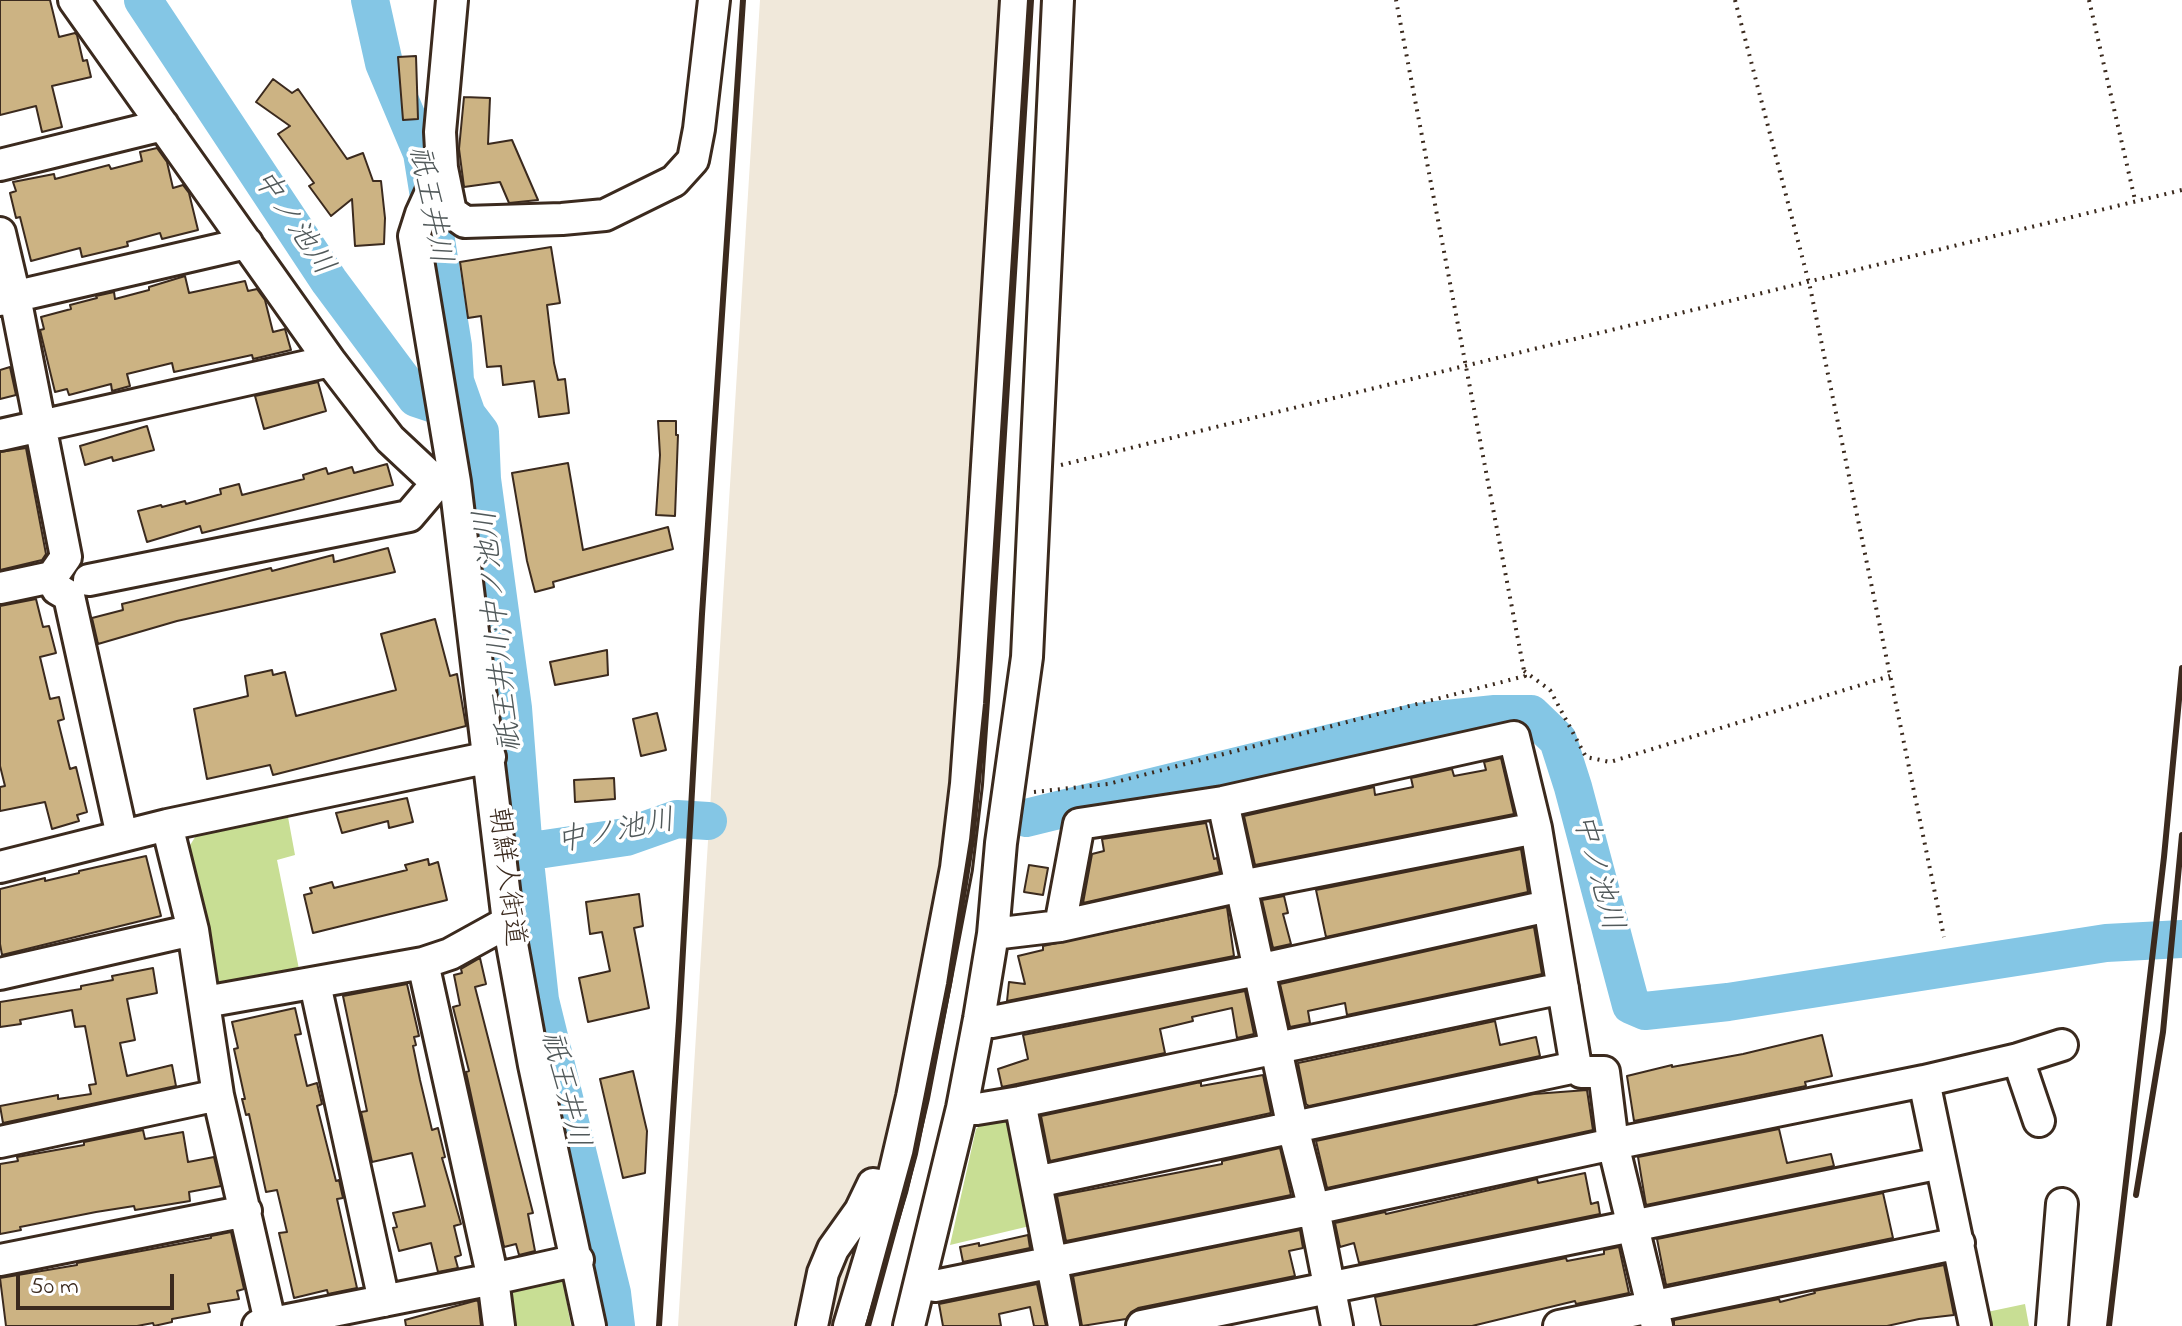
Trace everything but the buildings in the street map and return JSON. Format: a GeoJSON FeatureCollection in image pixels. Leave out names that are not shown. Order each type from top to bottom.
{"type":"FeatureCollection","features":[{"type":"Feature","properties":{"kind":"street"},"geometry":{"type":"LineString","coordinates":[[0,588],[409,516],[446,482],[390,439],[330,361],[74,0]]}},
{"type":"Feature","properties":{"kind":"street","name":"朝鮮人街道"},"geometry":{"type":"LineString","coordinates":[[452,0],[438,175],[414,236],[449,444],[446,482],[490,757],[508,922],[534,1065],[590,1326]]}},
{"type":"Feature","properties":{"kind":"street"},"geometry":{"type":"LineString","coordinates":[[438,175],[451,212],[465,222],[605,215],[674,181],[693,160],[714,0]]}},
{"type":"Feature","properties":{"kind":"street"},"geometry":{"type":"LineString","coordinates":[[849,1326],[891,1187],[933,993],[956,868],[966,784],[990,441],[1016,0]]}},
{"type":"Feature","properties":{"kind":"street"},"geometry":{"type":"LineString","coordinates":[[909,1326],[962,1108],[979,1019],[993,934],[1007,795],[1027,657],[1058,0]]}},
{"type":"Feature","properties":{"kind":"street"},"geometry":{"type":"LineString","coordinates":[[0,165],[163,125]]}},
{"type":"Feature","properties":{"kind":"street"},"geometry":{"type":"LineString","coordinates":[[0,233],[8,299],[42,426],[69,577],[122,836]]}},
{"type":"Feature","properties":{"kind":"street"},"geometry":{"type":"LineString","coordinates":[[8,299],[247,243]]}},
{"type":"Feature","properties":{"kind":"street"},"geometry":{"type":"LineString","coordinates":[[0,435],[330,361]]}},
{"type":"Feature","properties":{"kind":"street"},"geometry":{"type":"LineString","coordinates":[[1060,926],[1079,824],[1223,802],[1514,737],[1536,828],[1576,1067],[1581,1072],[1604,1072],[1613,1144],[1655,1317]]}},
{"type":"Feature","properties":{"kind":"street"},"geometry":{"type":"LineString","coordinates":[[1,861],[490,757]]}},
{"type":"Feature","properties":{"kind":"street"},"geometry":{"type":"LineString","coordinates":[[1223,802],[1337,1326]]}},
{"type":"Feature","properties":{"kind":"street"},"geometry":{"type":"LineString","coordinates":[[167,825],[193,930],[218,1095],[246,1211],[266,1325],[578,1260]]}},
{"type":"Feature","properties":{"kind":"street"},"geometry":{"type":"LineString","coordinates":[[993,934],[1060,926],[1241,886],[1536,828]]}},
{"type":"Feature","properties":{"kind":"street"},"geometry":{"type":"LineString","coordinates":[[979,1019],[992,1022],[1258,970],[1548,906]]}},
{"type":"Feature","properties":{"kind":"street"},"geometry":{"type":"LineString","coordinates":[[205,1002],[423,963],[450,954],[508,922]]}},
{"type":"Feature","properties":{"kind":"street"},"geometry":{"type":"LineString","coordinates":[[0,974],[193,930]]}},
{"type":"Feature","properties":{"kind":"street"},"geometry":{"type":"LineString","coordinates":[[423,963],[493,1279],[499,1326]]}},
{"type":"Feature","properties":{"kind":"street"},"geometry":{"type":"LineString","coordinates":[[315,984],[384,1301]]}},
{"type":"Feature","properties":{"kind":"street"},"geometry":{"type":"LineString","coordinates":[[962,1108],[977,1109],[1020,1102],[1563,988]]}},
{"type":"Feature","properties":{"kind":"street"},"geometry":{"type":"LineString","coordinates":[[921,1284],[935,1286],[1314,1209],[1924,1081],[2018,1059],[2062,1045]]}},
{"type":"Feature","properties":{"kind":"street"},"geometry":{"type":"LineString","coordinates":[[2018,1059],[2039,1121]]}},
{"type":"Feature","properties":{"kind":"street"},"geometry":{"type":"LineString","coordinates":[[1036,1182],[1576,1067]]}},
{"type":"Feature","properties":{"kind":"street"},"geometry":{"type":"LineString","coordinates":[[1924,1081],[1975,1326]]}},
{"type":"Feature","properties":{"kind":"street"},"geometry":{"type":"LineString","coordinates":[[0,1142],[218,1095]]}},
{"type":"Feature","properties":{"kind":"street"},"geometry":{"type":"LineString","coordinates":[[1020,1102],[1064,1326]]}},
{"type":"Feature","properties":{"kind":"street"},"geometry":{"type":"LineString","coordinates":[[1142,1326],[1941,1163]]}},
{"type":"Feature","properties":{"kind":"street"},"geometry":{"type":"LineString","coordinates":[[812,1326],[823,1273],[833,1249],[860,1211],[873,1184],[891,1187]]}},
{"type":"Feature","properties":{"kind":"street"},"geometry":{"type":"LineString","coordinates":[[2052,1326],[2062,1204]]}},
{"type":"Feature","properties":{"kind":"street"},"geometry":{"type":"LineString","coordinates":[[0,1260],[246,1211]]}},
{"type":"Feature","properties":{"kind":"street"},"geometry":{"type":"LineString","coordinates":[[1559,1326],[1655,1317],[1959,1243]]}},
{"type":"Feature","properties":{"kind":"path"},"geometry":{"type":"LineString","coordinates":[[1007,795],[1108,784],[1525,676],[1396,0]]}},
{"type":"Feature","properties":{"kind":"path"},"geometry":{"type":"LineString","coordinates":[[1735,0],[1810,287],[1944,937]]}},
{"type":"Feature","properties":{"kind":"path"},"geometry":{"type":"LineString","coordinates":[[2089,0],[2135,201]]}},
{"type":"Feature","properties":{"kind":"path"},"geometry":{"type":"LineString","coordinates":[[1037,471],[2182,190]]}},
{"type":"Feature","properties":{"kind":"path"},"geometry":{"type":"LineString","coordinates":[[1524,671],[1550,690],[1586,757],[1610,762],[1890,676]]}},
{"type":"Feature","properties":{"kind":"shaded area"},"geometry":{"type":"Polygon","coordinates":[[[760,0],[1024,0],[974,768],[861,1326],[678,1326],[760,0]]]}},
{"type":"Feature","properties":{"kind":"green space"},"geometry":{"type":"Polygon","coordinates":[[[288,817],[295,855],[277,860],[300,974],[222,985],[214,982],[187,850],[197,834],[288,817]]]}},
{"type":"Feature","properties":{"kind":"green space"},"geometry":{"type":"Polygon","coordinates":[[[1010,1115],[1034,1225],[950,1245],[976,1129],[988,1118],[1010,1115]]]}},
{"type":"Feature","properties":{"kind":"green space"},"geometry":{"type":"Polygon","coordinates":[[[559,1278],[563,1281],[571,1326],[512,1326],[508,1300],[516,1287],[559,1278]]]}},
{"type":"Feature","properties":{"kind":"green space"},"geometry":{"type":"Polygon","coordinates":[[[2025,1304],[2029,1326],[1989,1326],[1987,1312],[2025,1304]]]}},
{"type":"Feature","properties":{"kind":"waterway","name":"中ノ池川"},"geometry":{"type":"LineString","coordinates":[[143,0],[329,281],[416,398],[467,415]]}},
{"type":"Feature","properties":{"kind":"waterway","name":"祇王井川;中ノ池川"},"geometry":{"type":"LineString","coordinates":[[370,0],[384,63],[422,153],[453,346],[455,381],[467,415],[480,432],[482,479],[513,708],[540,1000],[612,1293],[616,1326]]}},
{"type":"Feature","properties":{"kind":"waterway","name":"中ノ池川"},"geometry":{"type":"LineString","coordinates":[[1026,818],[1417,722],[1495,714],[1531,714],[1558,740],[1631,1005],[1645,1011],[1728,1002],[2106,943],[2182,939]]}},
{"type":"Feature","properties":{"kind":"waterway","name":"中ノ池川"},"geometry":{"type":"LineString","coordinates":[[524,852],[626,837],[677,819],[708,821]]}},
{"type":"Feature","properties":{"kind":"railway"},"geometry":{"type":"LineString","coordinates":[[659,1326],[743,0]]}},
{"type":"Feature","properties":{"kind":"railway"},"geometry":{"type":"LineString","coordinates":[[868,1326],[915,1154],[949,984],[972,840],[986,704],[1030,0]]}},
{"type":"Feature","properties":{"kind":"railway"},"geometry":{"type":"LineString","coordinates":[[2109,1326],[2164,857],[2182,668]]}},
{"type":"Feature","properties":{"kind":"railway"},"geometry":{"type":"LineString","coordinates":[[2136,1195],[2163,1032],[2182,835]]}},
{"type":"Feature","properties":{"kind":"water label","name":"祇王井川"},"geometry":{"type":"Point","coordinates":[427,205]}},
{"type":"Feature","properties":{"kind":"water label","name":"祇王井川"},"geometry":{"type":"Point","coordinates":[562,1090]}}]}
